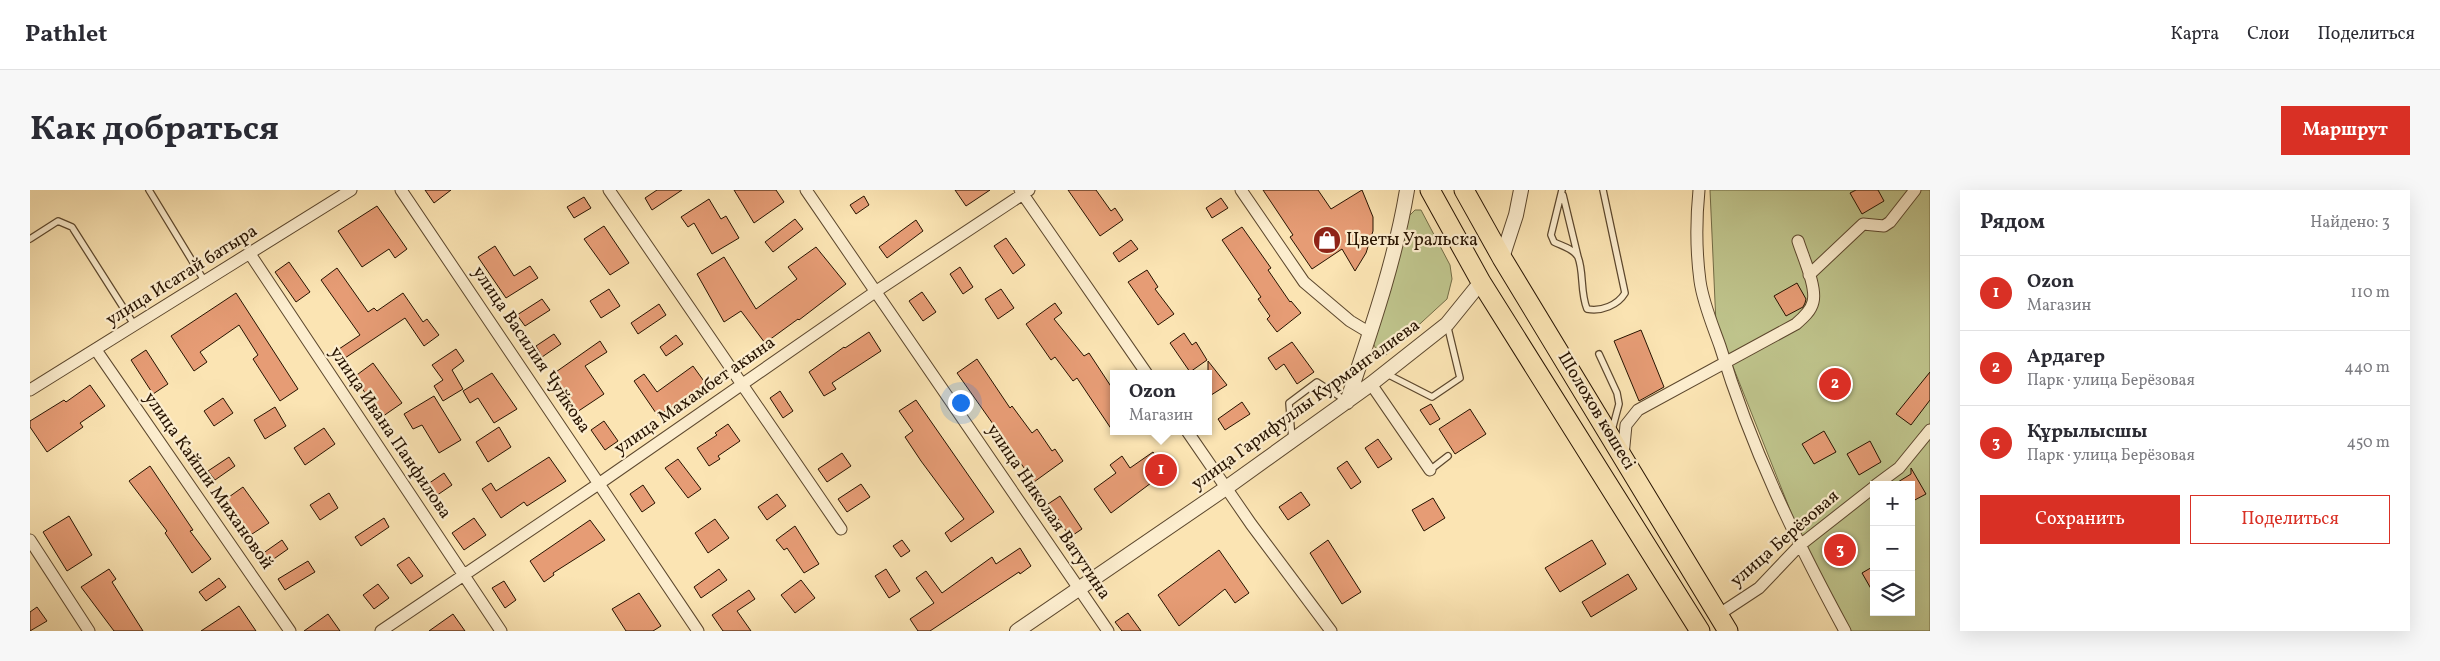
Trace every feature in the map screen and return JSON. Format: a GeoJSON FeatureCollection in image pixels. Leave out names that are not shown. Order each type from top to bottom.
{"type":"FeatureCollection","features":[{"type":"Feature","properties":{"kind":"highway","name":"Шолохов көшесі"},"geometry":{"type":"LineString","coordinates":[[1430,190],[1481,282],[1700,631]]}},
{"type":"Feature","properties":{"kind":"highway","name":"Шолохов көшесі"},"geometry":{"type":"LineString","coordinates":[[1464,190],[1502,258],[1723,623]]}},
{"type":"Feature","properties":{"kind":"highway"},"geometry":{"type":"LineString","coordinates":[[1481,282],[1502,258]]}},
{"type":"Feature","properties":{"kind":"street","name":"улица Исатай батыра"},"geometry":{"type":"LineString","coordinates":[[30,390],[351,190]]}},
{"type":"Feature","properties":{"kind":"street","name":"улица Василия Чуйкова"},"geometry":{"type":"LineString","coordinates":[[401,190],[698,631]]}},
{"type":"Feature","properties":{"kind":"street"},"geometry":{"type":"LineString","coordinates":[[609,190],[741,385],[841,528]]}},
{"type":"Feature","properties":{"kind":"street","name":"улица Николая Ватутина"},"geometry":{"type":"LineString","coordinates":[[806,190],[1108,631]]}},
{"type":"Feature","properties":{"kind":"street"},"geometry":{"type":"LineString","coordinates":[[1242,190],[1304,282],[1350,321],[1370,333]]}},
{"type":"Feature","properties":{"kind":"street"},"geometry":{"type":"LineString","coordinates":[[1347,402],[1370,333],[1402,216],[1406,190]]}},
{"type":"Feature","properties":{"kind":"street"},"geometry":{"type":"LineString","coordinates":[[1502,258],[1516,215],[1521,190]]}},
{"type":"Feature","properties":{"kind":"street"},"geometry":{"type":"LineString","coordinates":[[1700,190],[1696,218],[1700,282],[1724,362],[1760,459],[1799,546],[1845,631]]}},
{"type":"Feature","properties":{"kind":"street"},"geometry":{"type":"LineString","coordinates":[[1809,276],[1863,224],[1884,226],[1890,222],[1916,190]]}},
{"type":"Feature","properties":{"kind":"street","name":"улица Махамбет акына"},"geometry":{"type":"LineString","coordinates":[[381,631],[600,483],[1024,191]]}},
{"type":"Feature","properties":{"kind":"street"},"geometry":{"type":"LineString","coordinates":[[1024,191],[1144,370]]}},
{"type":"Feature","properties":{"kind":"street"},"geometry":{"type":"LineString","coordinates":[[1623,456],[1626,425],[1638,410],[1796,324],[1808,313],[1813,302],[1814,289],[1798,241]]}},
{"type":"Feature","properties":{"kind":"street","name":"улица Ивана Панфилова"},"geometry":{"type":"LineString","coordinates":[[250,254],[501,631]]}},
{"type":"Feature","properties":{"kind":"street","name":"улица Гарифуллы Курмангалиева"},"geometry":{"type":"LineString","coordinates":[[1017,631],[1226,488],[1371,384],[1447,324],[1481,282]]}},
{"type":"Feature","properties":{"kind":"street","name":"улица Кайши Михановой"},"geometry":{"type":"LineString","coordinates":[[96,350],[290,631]]}},
{"type":"Feature","properties":{"kind":"street"},"geometry":{"type":"LineString","coordinates":[[1371,384],[1430,470]]}},
{"type":"Feature","properties":{"kind":"street","name":"улица Берёзовая"},"geometry":{"type":"LineString","coordinates":[[1882,481],[1899,468],[1930,430]]}},
{"type":"Feature","properties":{"kind":"street"},"geometry":{"type":"LineString","coordinates":[[1190,435],[1226,488],[1331,631]]}},
{"type":"Feature","properties":{"kind":"street","name":"улица Берёзовая"},"geometry":{"type":"LineString","coordinates":[[1723,623],[1799,546],[1870,490]]}},
{"type":"Feature","properties":{"kind":"street"},"geometry":{"type":"LineString","coordinates":[[30,540],[89,631]]}},
{"type":"Feature","properties":{"kind":"lane"},"geometry":{"type":"LineString","coordinates":[[149,190],[205,282]]}},
{"type":"Feature","properties":{"kind":"lane"},"geometry":{"type":"LineString","coordinates":[[1562,191],[1578,257],[1583,298],[1587,309],[1593,310],[1613,305],[1621,299],[1624,293],[1603,190]]}},
{"type":"Feature","properties":{"kind":"lane"},"geometry":{"type":"LineString","coordinates":[[1562,191],[1551,235],[1554,242],[1570,249],[1578,257]]}},
{"type":"Feature","properties":{"kind":"lane"},"geometry":{"type":"LineString","coordinates":[[30,239],[58,221],[72,227],[134,326]]}},
{"type":"Feature","properties":{"kind":"lane"},"geometry":{"type":"LineString","coordinates":[[1385,373],[1432,398],[1460,378],[1447,324]]}},
{"type":"Feature","properties":{"kind":"lane"},"geometry":{"type":"LineString","coordinates":[[1599,354],[1618,393],[1619,404],[1610,434]]}},
{"type":"Feature","properties":{"kind":"lane"},"geometry":{"type":"LineString","coordinates":[[1292,441],[1288,403],[1317,382],[1347,402]]}},
{"type":"Feature","properties":{"kind":"lane"},"geometry":{"type":"LineString","coordinates":[[1430,470],[1448,456]]}},
{"type":"Feature","properties":{"kind":"green space"},"geometry":{"type":"Polygon","coordinates":[[[1710,190],[1930,190],[1930,631],[1845,631],[1814,570],[1716,324],[1710,190]]]}},
{"type":"Feature","properties":{"kind":"green space"},"geometry":{"type":"Polygon","coordinates":[[[1415,210],[1421,210],[1450,265],[1452,279],[1447,299],[1386,355],[1377,351],[1373,343],[1408,217],[1415,210]]]}},
{"type":"Feature","properties":{"kind":"building"},"geometry":{"type":"Polygon","coordinates":[[[425,190],[451,190],[434,203],[425,190]]]}},
{"type":"Feature","properties":{"kind":"building"},"geometry":{"type":"Polygon","coordinates":[[[657,190],[682,190],[652,210],[645,198],[657,190]]]}},
{"type":"Feature","properties":{"kind":"building"},"geometry":{"type":"Polygon","coordinates":[[[734,190],[776,190],[784,202],[754,223],[734,190]]]}},
{"type":"Feature","properties":{"kind":"building"},"geometry":{"type":"Polygon","coordinates":[[[955,190],[990,190],[966,206],[955,190]]]}},
{"type":"Feature","properties":{"kind":"building"},"geometry":{"type":"Polygon","coordinates":[[[1068,190],[1096,190],[1111,211],[1115,208],[1123,220],[1100,236],[1068,190]]]}},
{"type":"Feature","properties":{"kind":"building"},"geometry":{"type":"Polygon","coordinates":[[[1263,190],[1318,190],[1331,209],[1362,190],[1373,217],[1373,231],[1366,253],[1355,271],[1342,249],[1312,269],[1290,237],[1293,235],[1263,190]]]}},
{"type":"Feature","properties":{"kind":"building"},"geometry":{"type":"Polygon","coordinates":[[[1856,190],[1878,190],[1884,201],[1862,214],[1850,193],[1856,190]]]}},
{"type":"Feature","properties":{"kind":"building"},"geometry":{"type":"Polygon","coordinates":[[[864,196],[869,205],[856,214],[850,205],[864,196]]]}},
{"type":"Feature","properties":{"kind":"building"},"geometry":{"type":"Polygon","coordinates":[[[584,197],[591,208],[574,218],[567,207],[584,197]]]}},
{"type":"Feature","properties":{"kind":"building"},"geometry":{"type":"Polygon","coordinates":[[[1221,198],[1228,208],[1212,218],[1206,208],[1221,198]]]}},
{"type":"Feature","properties":{"kind":"building"},"geometry":{"type":"Polygon","coordinates":[[[709,199],[721,219],[726,216],[739,238],[712,254],[694,223],[688,227],[681,217],[709,199]]]}},
{"type":"Feature","properties":{"kind":"building"},"geometry":{"type":"Polygon","coordinates":[[[377,206],[407,249],[395,258],[389,249],[362,267],[338,231],[377,206]]]}},
{"type":"Feature","properties":{"kind":"building"},"geometry":{"type":"Polygon","coordinates":[[[795,219],[803,229],[773,252],[765,242],[795,219]]]}},
{"type":"Feature","properties":{"kind":"building"},"geometry":{"type":"Polygon","coordinates":[[[916,220],[923,231],[887,258],[879,247],[916,220]]]}},
{"type":"Feature","properties":{"kind":"building"},"geometry":{"type":"Polygon","coordinates":[[[604,226],[629,263],[610,275],[584,239],[604,226]]]}},
{"type":"Feature","properties":{"kind":"building"},"geometry":{"type":"Polygon","coordinates":[[[1242,227],[1271,268],[1268,270],[1290,302],[1301,313],[1277,332],[1267,319],[1270,316],[1258,299],[1261,297],[1222,240],[1242,227]]]}},
{"type":"Feature","properties":{"kind":"building"},"geometry":{"type":"Polygon","coordinates":[[[1006,238],[1025,265],[1013,274],[994,246],[1006,238]]]}},
{"type":"Feature","properties":{"kind":"building"},"geometry":{"type":"Polygon","coordinates":[[[1131,240],[1138,249],[1119,262],[1113,253],[1131,240]]]}},
{"type":"Feature","properties":{"kind":"building"},"geometry":{"type":"Polygon","coordinates":[[[495,246],[514,276],[530,266],[538,278],[506,298],[478,257],[495,246]]]}},
{"type":"Feature","properties":{"kind":"building"},"geometry":{"type":"Polygon","coordinates":[[[816,247],[846,284],[765,343],[741,311],[724,322],[697,274],[724,257],[756,309],[797,279],[788,267],[816,247]]]}},
{"type":"Feature","properties":{"kind":"building"},"geometry":{"type":"Polygon","coordinates":[[[289,262],[310,292],[296,302],[275,272],[289,262]]]}},
{"type":"Feature","properties":{"kind":"building"},"geometry":{"type":"Polygon","coordinates":[[[960,267],[973,287],[963,294],[950,274],[960,267]]]}},
{"type":"Feature","properties":{"kind":"building"},"geometry":{"type":"Polygon","coordinates":[[[337,268],[368,312],[374,308],[377,311],[403,293],[423,322],[427,319],[439,335],[424,346],[405,318],[339,362],[333,353],[360,335],[321,280],[337,268]]]}},
{"type":"Feature","properties":{"kind":"building"},"geometry":{"type":"Polygon","coordinates":[[[1147,270],[1158,287],[1155,289],[1174,314],[1158,325],[1128,282],[1147,270]]]}},
{"type":"Feature","properties":{"kind":"building"},"geometry":{"type":"Polygon","coordinates":[[[1797,283],[1806,299],[1805,303],[1803,307],[1786,316],[1774,296],[1797,283]]]}},
{"type":"Feature","properties":{"kind":"building"},"geometry":{"type":"Polygon","coordinates":[[[609,289],[620,306],[601,318],[590,301],[609,289]]]}},
{"type":"Feature","properties":{"kind":"building"},"geometry":{"type":"Polygon","coordinates":[[[1001,289],[1014,308],[998,319],[985,299],[1001,289]]]}},
{"type":"Feature","properties":{"kind":"building"},"geometry":{"type":"Polygon","coordinates":[[[922,292],[936,312],[923,321],[909,301],[922,292]]]}},
{"type":"Feature","properties":{"kind":"building"},"geometry":{"type":"Polygon","coordinates":[[[236,293],[298,389],[280,401],[253,359],[258,355],[239,325],[200,352],[207,362],[194,371],[171,336],[236,293]]]}},
{"type":"Feature","properties":{"kind":"building"},"geometry":{"type":"Polygon","coordinates":[[[542,299],[550,310],[525,326],[517,315],[542,299]]]}},
{"type":"Feature","properties":{"kind":"building"},"geometry":{"type":"Polygon","coordinates":[[[1055,303],[1062,313],[1054,319],[1084,356],[1089,353],[1110,385],[1110,427],[1077,378],[1073,381],[1055,357],[1051,360],[1026,324],[1055,303]]]}},
{"type":"Feature","properties":{"kind":"building"},"geometry":{"type":"Polygon","coordinates":[[[659,304],[666,315],[638,334],[631,323],[659,304]]]}},
{"type":"Feature","properties":{"kind":"building"},"geometry":{"type":"Polygon","coordinates":[[[1641,330],[1664,387],[1639,401],[1614,341],[1641,330]]]}},
{"type":"Feature","properties":{"kind":"building"},"geometry":{"type":"Polygon","coordinates":[[[869,332],[881,351],[832,383],[836,389],[824,396],[809,372],[869,332]]]}},
{"type":"Feature","properties":{"kind":"building"},"geometry":{"type":"Polygon","coordinates":[[[1184,333],[1192,345],[1196,342],[1207,360],[1193,370],[1189,370],[1170,343],[1184,333]]]}},
{"type":"Feature","properties":{"kind":"building"},"geometry":{"type":"Polygon","coordinates":[[[554,334],[561,344],[542,357],[536,346],[554,334]]]}},
{"type":"Feature","properties":{"kind":"building"},"geometry":{"type":"Polygon","coordinates":[[[676,335],[683,344],[666,356],[660,347],[676,335]]]}},
{"type":"Feature","properties":{"kind":"building"},"geometry":{"type":"Polygon","coordinates":[[[600,341],[607,352],[585,366],[604,394],[577,412],[553,374],[600,341]]]}},
{"type":"Feature","properties":{"kind":"building"},"geometry":{"type":"Polygon","coordinates":[[[1292,342],[1314,372],[1297,384],[1284,364],[1276,370],[1268,358],[1292,342]]]}},
{"type":"Feature","properties":{"kind":"building"},"geometry":{"type":"Polygon","coordinates":[[[456,349],[464,361],[452,370],[463,389],[443,401],[434,386],[443,380],[432,365],[456,349]]]}},
{"type":"Feature","properties":{"kind":"building"},"geometry":{"type":"Polygon","coordinates":[[[146,350],[168,384],[153,394],[131,360],[146,350]]]}},
{"type":"Feature","properties":{"kind":"building"},"geometry":{"type":"Polygon","coordinates":[[[977,359],[1010,408],[1012,406],[1032,433],[1037,429],[1052,451],[1055,449],[1063,461],[1034,482],[957,373],[977,359]]]}},
{"type":"Feature","properties":{"kind":"building"},"geometry":{"type":"Polygon","coordinates":[[[1208,361],[1227,385],[1212,394],[1212,370],[1208,370],[1208,361]]]}},
{"type":"Feature","properties":{"kind":"building"},"geometry":{"type":"Polygon","coordinates":[[[373,363],[402,403],[379,419],[365,400],[368,397],[354,377],[373,363]]]}},
{"type":"Feature","properties":{"kind":"building"},"geometry":{"type":"Polygon","coordinates":[[[693,366],[706,384],[658,416],[634,381],[644,374],[657,392],[693,366]]]}},
{"type":"Feature","properties":{"kind":"building"},"geometry":{"type":"Polygon","coordinates":[[[1930,372],[1930,400],[1911,425],[1896,414],[1930,372]]]}},
{"type":"Feature","properties":{"kind":"building"},"geometry":{"type":"Polygon","coordinates":[[[492,373],[517,409],[494,423],[478,398],[470,403],[463,391],[492,373]]]}},
{"type":"Feature","properties":{"kind":"building"},"geometry":{"type":"Polygon","coordinates":[[[90,385],[105,406],[80,423],[83,427],[47,452],[30,427],[30,421],[64,400],[66,402],[90,385]]]}},
{"type":"Feature","properties":{"kind":"building"},"geometry":{"type":"Polygon","coordinates":[[[780,391],[793,411],[783,418],[770,398],[780,391]]]}},
{"type":"Feature","properties":{"kind":"building"},"geometry":{"type":"Polygon","coordinates":[[[434,396],[461,440],[439,453],[422,425],[413,429],[404,414],[434,396]]]}},
{"type":"Feature","properties":{"kind":"building"},"geometry":{"type":"Polygon","coordinates":[[[223,398],[233,413],[214,426],[204,411],[223,398]]]}},
{"type":"Feature","properties":{"kind":"building"},"geometry":{"type":"Polygon","coordinates":[[[916,400],[994,512],[951,542],[945,533],[964,519],[905,437],[913,431],[899,411],[916,400]]]}},
{"type":"Feature","properties":{"kind":"building"},"geometry":{"type":"Polygon","coordinates":[[[1242,402],[1250,414],[1225,430],[1218,419],[1242,402]]]}},
{"type":"Feature","properties":{"kind":"building"},"geometry":{"type":"Polygon","coordinates":[[[1431,404],[1440,419],[1430,425],[1420,410],[1431,404]]]}},
{"type":"Feature","properties":{"kind":"building"},"geometry":{"type":"Polygon","coordinates":[[[275,407],[286,426],[265,439],[254,420],[275,407]]]}},
{"type":"Feature","properties":{"kind":"building"},"geometry":{"type":"Polygon","coordinates":[[[1470,409],[1486,434],[1455,454],[1439,429],[1470,409]]]}},
{"type":"Feature","properties":{"kind":"building"},"geometry":{"type":"Polygon","coordinates":[[[604,421],[618,441],[605,450],[591,430],[604,421]]]}},
{"type":"Feature","properties":{"kind":"building"},"geometry":{"type":"Polygon","coordinates":[[[728,424],[740,441],[718,456],[720,459],[709,466],[697,448],[717,435],[715,433],[728,424]]]}},
{"type":"Feature","properties":{"kind":"building"},"geometry":{"type":"Polygon","coordinates":[[[499,427],[511,447],[488,462],[476,442],[499,427]]]}},
{"type":"Feature","properties":{"kind":"building"},"geometry":{"type":"Polygon","coordinates":[[[324,428],[335,444],[305,465],[294,448],[324,428]]]}},
{"type":"Feature","properties":{"kind":"building"},"geometry":{"type":"Polygon","coordinates":[[[1824,431],[1836,452],[1814,464],[1802,444],[1824,431]]]}},
{"type":"Feature","properties":{"kind":"building"},"geometry":{"type":"Polygon","coordinates":[[[1378,439],[1392,459],[1378,468],[1365,448],[1378,439]]]}},
{"type":"Feature","properties":{"kind":"building"},"geometry":{"type":"Polygon","coordinates":[[[1870,441],[1881,462],[1859,475],[1847,454],[1870,441]]]}},
{"type":"Feature","properties":{"kind":"building"},"geometry":{"type":"Polygon","coordinates":[[[1153,452],[1167,471],[1111,513],[1094,489],[1116,473],[1110,465],[1122,456],[1130,468],[1153,452]]]}},
{"type":"Feature","properties":{"kind":"building"},"geometry":{"type":"Polygon","coordinates":[[[842,453],[851,466],[827,482],[818,469],[842,453]]]}},
{"type":"Feature","properties":{"kind":"building"},"geometry":{"type":"Polygon","coordinates":[[[229,457],[235,466],[215,480],[208,471],[229,457]]]}},
{"type":"Feature","properties":{"kind":"building"},"geometry":{"type":"Polygon","coordinates":[[[549,457],[566,481],[527,506],[524,502],[501,518],[482,489],[491,483],[496,491],[549,457]]]}},
{"type":"Feature","properties":{"kind":"building"},"geometry":{"type":"Polygon","coordinates":[[[678,459],[701,489],[688,498],[665,468],[678,459]]]}},
{"type":"Feature","properties":{"kind":"building"},"geometry":{"type":"Polygon","coordinates":[[[1347,461],[1361,482],[1351,489],[1337,468],[1347,461]]]}},
{"type":"Feature","properties":{"kind":"building"},"geometry":{"type":"Polygon","coordinates":[[[150,466],[193,530],[190,531],[211,559],[192,573],[165,533],[167,531],[129,481],[150,466]]]}},
{"type":"Feature","properties":{"kind":"building"},"geometry":{"type":"Polygon","coordinates":[[[1911,468],[1926,494],[1915,500],[1915,481],[1900,481],[1911,474],[1911,468]]]}},
{"type":"Feature","properties":{"kind":"building"},"geometry":{"type":"Polygon","coordinates":[[[444,473],[452,485],[430,500],[422,488],[444,473]]]}},
{"type":"Feature","properties":{"kind":"building"},"geometry":{"type":"Polygon","coordinates":[[[861,484],[870,497],[847,512],[838,499],[861,484]]]}},
{"type":"Feature","properties":{"kind":"building"},"geometry":{"type":"Polygon","coordinates":[[[643,485],[655,503],[642,512],[630,494],[643,485]]]}},
{"type":"Feature","properties":{"kind":"building"},"geometry":{"type":"Polygon","coordinates":[[[243,487],[269,523],[249,536],[226,499],[243,487]]]}},
{"type":"Feature","properties":{"kind":"building"},"geometry":{"type":"Polygon","coordinates":[[[1301,492],[1310,505],[1288,520],[1279,507],[1301,492]]]}},
{"type":"Feature","properties":{"kind":"building"},"geometry":{"type":"Polygon","coordinates":[[[329,493],[338,508],[320,520],[310,505],[329,493]]]}},
{"type":"Feature","properties":{"kind":"building"},"geometry":{"type":"Polygon","coordinates":[[[777,494],[786,506],[767,520],[758,507],[777,494]]]}},
{"type":"Feature","properties":{"kind":"building"},"geometry":{"type":"Polygon","coordinates":[[[1060,496],[1082,529],[1070,537],[1048,504],[1060,496]]]}},
{"type":"Feature","properties":{"kind":"building"},"geometry":{"type":"Polygon","coordinates":[[[1433,498],[1445,518],[1424,531],[1412,510],[1433,498]]]}},
{"type":"Feature","properties":{"kind":"building"},"geometry":{"type":"Polygon","coordinates":[[[69,516],[92,555],[67,571],[43,532],[69,516]]]}},
{"type":"Feature","properties":{"kind":"building"},"geometry":{"type":"Polygon","coordinates":[[[384,518],[389,527],[361,546],[355,537],[384,518]]]}},
{"type":"Feature","properties":{"kind":"building"},"geometry":{"type":"Polygon","coordinates":[[[474,518],[486,535],[464,550],[452,533],[474,518]]]}},
{"type":"Feature","properties":{"kind":"building"},"geometry":{"type":"Polygon","coordinates":[[[715,519],[729,538],[708,553],[695,533],[715,519]]]}},
{"type":"Feature","properties":{"kind":"building"},"geometry":{"type":"Polygon","coordinates":[[[590,520],[605,540],[553,573],[554,575],[544,582],[530,561],[590,520]]]}},
{"type":"Feature","properties":{"kind":"building"},"geometry":{"type":"Polygon","coordinates":[[[795,526],[819,564],[804,573],[787,548],[784,550],[776,540],[795,526]]]}},
{"type":"Feature","properties":{"kind":"building"},"geometry":{"type":"Polygon","coordinates":[[[282,540],[288,549],[268,563],[262,554],[282,540]]]}},
{"type":"Feature","properties":{"kind":"building"},"geometry":{"type":"Polygon","coordinates":[[[902,540],[910,551],[901,557],[893,546],[902,540]]]}},
{"type":"Feature","properties":{"kind":"building"},"geometry":{"type":"Polygon","coordinates":[[[1328,540],[1361,592],[1342,604],[1310,553],[1328,540]]]}},
{"type":"Feature","properties":{"kind":"building"},"geometry":{"type":"Polygon","coordinates":[[[1592,540],[1606,564],[1560,592],[1545,568],[1592,540]]]}},
{"type":"Feature","properties":{"kind":"building"},"geometry":{"type":"Polygon","coordinates":[[[1020,548],[1031,566],[930,631],[918,631],[910,619],[934,603],[916,578],[926,571],[942,593],[992,557],[996,564],[1020,548]]]}},
{"type":"Feature","properties":{"kind":"building"},"geometry":{"type":"Polygon","coordinates":[[[1219,550],[1249,593],[1235,603],[1225,589],[1179,626],[1158,595],[1219,550]]]}},
{"type":"Feature","properties":{"kind":"building"},"geometry":{"type":"Polygon","coordinates":[[[409,557],[423,576],[411,584],[397,565],[409,557]]]}},
{"type":"Feature","properties":{"kind":"building"},"geometry":{"type":"Polygon","coordinates":[[[308,561],[315,572],[285,590],[278,579],[308,561]]]}},
{"type":"Feature","properties":{"kind":"building"},"geometry":{"type":"Polygon","coordinates":[[[1870,568],[1870,587],[1862,573],[1870,568]]]}},
{"type":"Feature","properties":{"kind":"building"},"geometry":{"type":"Polygon","coordinates":[[[109,569],[116,579],[112,582],[143,631],[114,631],[81,587],[109,569]]]}},
{"type":"Feature","properties":{"kind":"building"},"geometry":{"type":"Polygon","coordinates":[[[719,569],[727,580],[701,598],[694,587],[719,569]]]}},
{"type":"Feature","properties":{"kind":"building"},"geometry":{"type":"Polygon","coordinates":[[[886,569],[900,591],[889,598],[875,576],[886,569]]]}},
{"type":"Feature","properties":{"kind":"building"},"geometry":{"type":"Polygon","coordinates":[[[1628,574],[1637,589],[1591,617],[1582,602],[1628,574]]]}},
{"type":"Feature","properties":{"kind":"building"},"geometry":{"type":"Polygon","coordinates":[[[219,578],[226,587],[206,601],[199,592],[219,578]]]}},
{"type":"Feature","properties":{"kind":"building"},"geometry":{"type":"Polygon","coordinates":[[[801,580],[815,598],[795,613],[781,595],[801,580]]]}},
{"type":"Feature","properties":{"kind":"building"},"geometry":{"type":"Polygon","coordinates":[[[504,581],[516,600],[505,608],[492,588],[504,581]]]}},
{"type":"Feature","properties":{"kind":"building"},"geometry":{"type":"Polygon","coordinates":[[[378,584],[389,598],[374,609],[363,595],[378,584]]]}},
{"type":"Feature","properties":{"kind":"building"},"geometry":{"type":"Polygon","coordinates":[[[749,590],[755,599],[737,611],[751,631],[723,631],[712,615],[749,590]]]}},
{"type":"Feature","properties":{"kind":"building"},"geometry":{"type":"Polygon","coordinates":[[[639,593],[661,626],[653,631],[626,631],[612,609],[639,593]]]}},
{"type":"Feature","properties":{"kind":"building"},"geometry":{"type":"Polygon","coordinates":[[[239,606],[256,631],[201,631],[239,606]]]}},
{"type":"Feature","properties":{"kind":"building"},"geometry":{"type":"Polygon","coordinates":[[[37,607],[47,621],[30,631],[30,612],[37,607]]]}},
{"type":"Feature","properties":{"kind":"building"},"geometry":{"type":"Polygon","coordinates":[[[1128,613],[1141,631],[1122,631],[1115,622],[1128,613]]]}},
{"type":"Feature","properties":{"kind":"building"},"geometry":{"type":"Polygon","coordinates":[[[328,614],[340,631],[304,631],[328,614]]]}},
{"type":"Feature","properties":{"kind":"building"},"geometry":{"type":"Polygon","coordinates":[[[453,614],[465,631],[429,631],[453,614]]]}},
{"type":"Feature","properties":{"kind":"place","name":"Цветы Уральска"},"geometry":{"type":"Point","coordinates":[1327,240]}},
{"type":"Feature","properties":{"kind":"place","name":"Ардагер"},"geometry":{"type":"Point","coordinates":[1835,384]}},
{"type":"Feature","properties":{"kind":"place","name":"Ozon"},"geometry":{"type":"Point","coordinates":[1161,470]}},
{"type":"Feature","properties":{"kind":"place","name":"Құрылысшы"},"geometry":{"type":"Point","coordinates":[1840,550]}}]}
